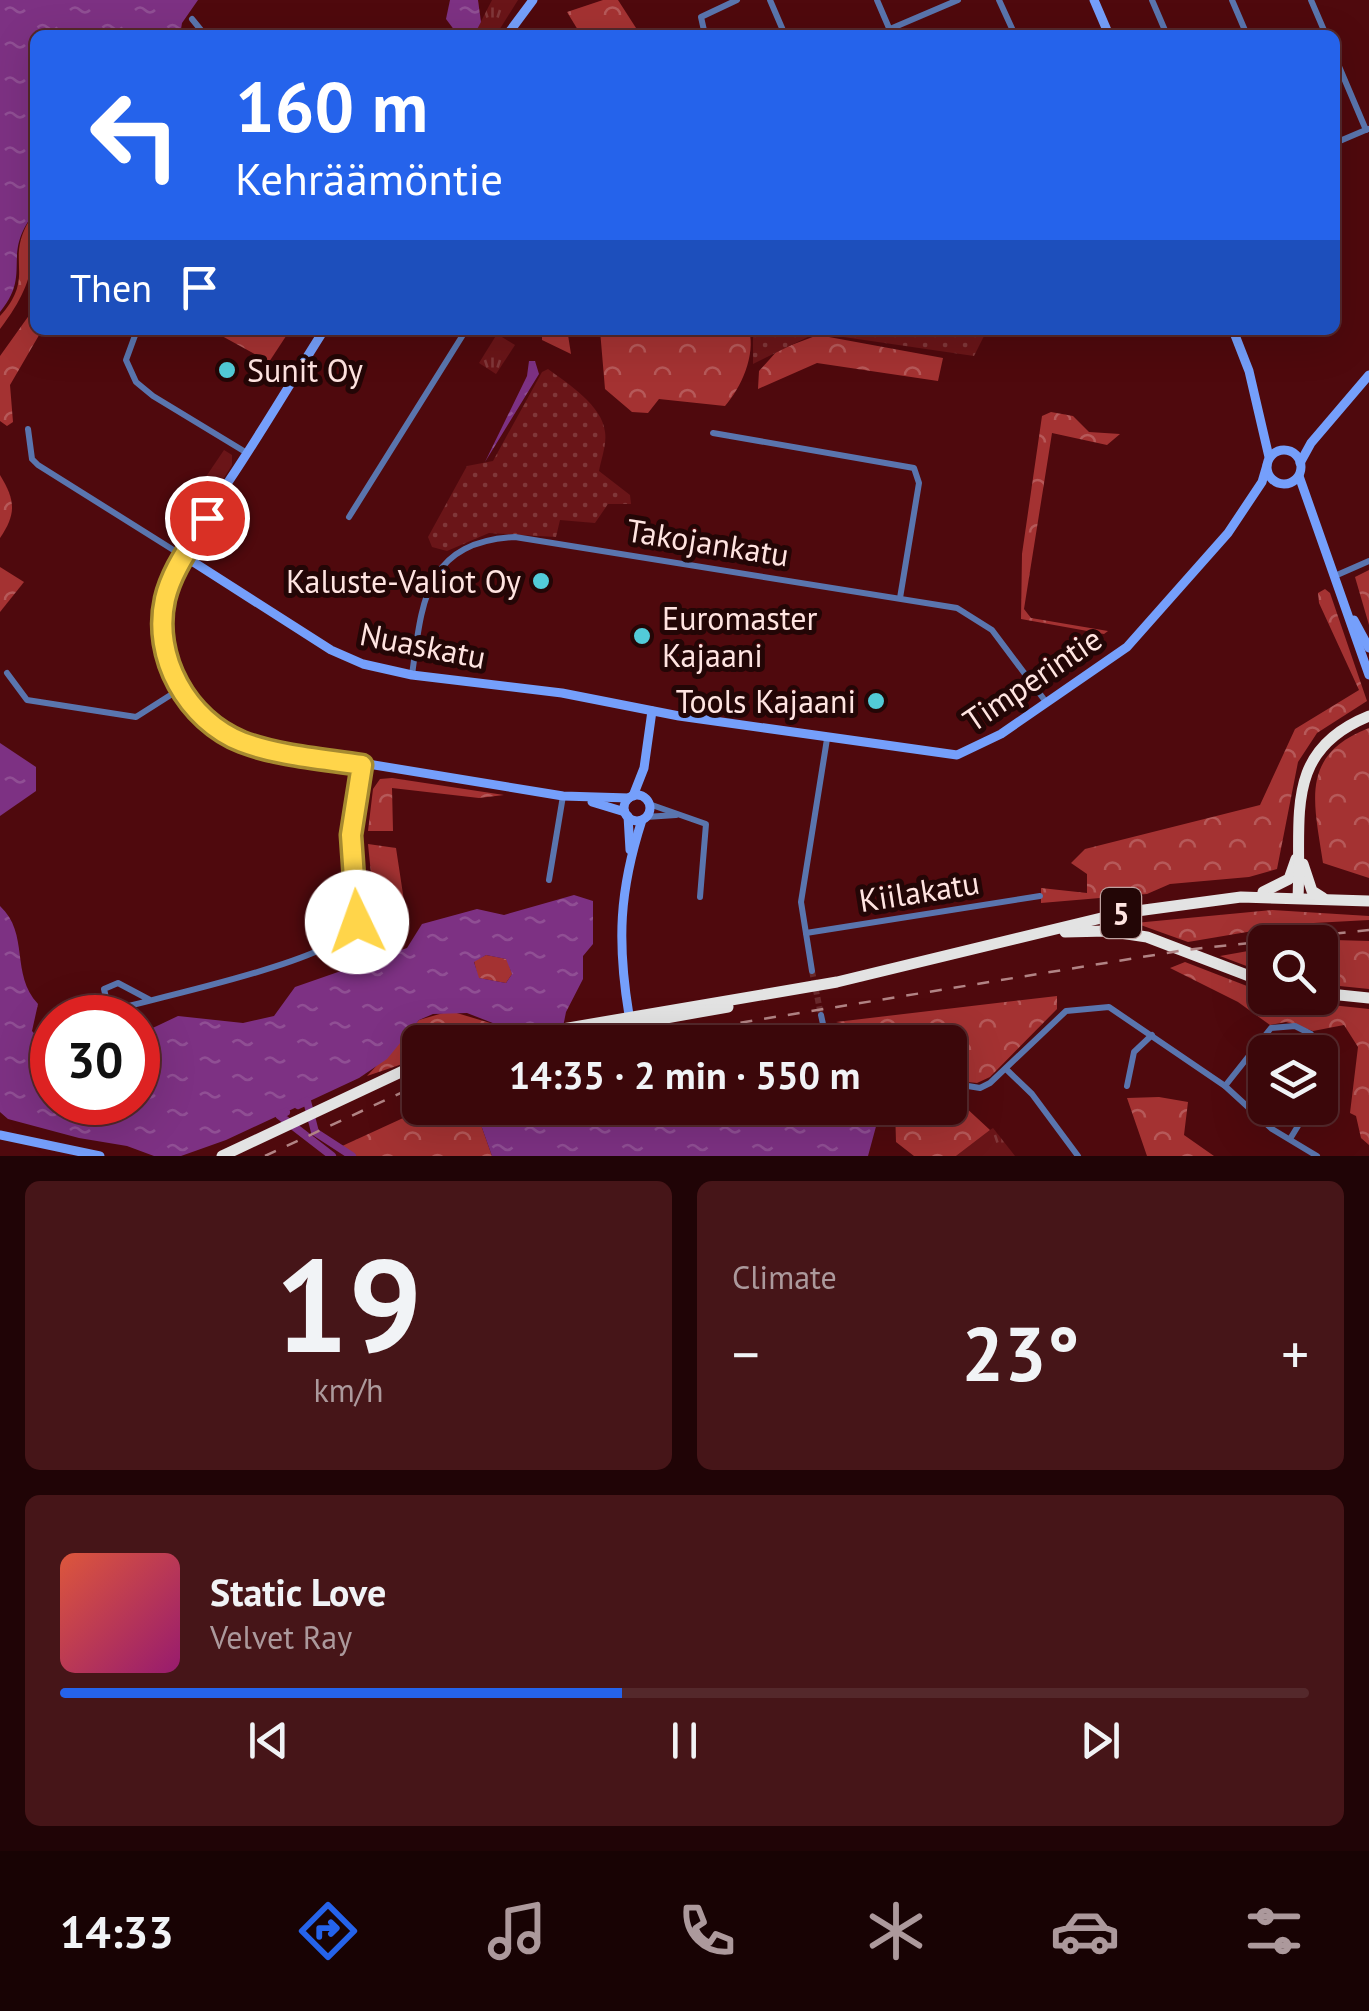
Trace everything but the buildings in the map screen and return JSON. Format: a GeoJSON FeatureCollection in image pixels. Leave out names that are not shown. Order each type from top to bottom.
{"type":"FeatureCollection","features":[{"type":"Feature","properties":{"kind":"highway"},"geometry":{"type":"LineString","coordinates":[[1298,898],[1310,760],[1324,739],[1369,716]]}},
{"type":"Feature","properties":{"kind":"highway"},"geometry":{"type":"LineString","coordinates":[[1242,897],[1282,886],[1289,880],[1300,852]]}},
{"type":"Feature","properties":{"kind":"highway"},"geometry":{"type":"LineString","coordinates":[[1300,852],[1312,891],[1323,898]]}},
{"type":"Feature","properties":{"kind":"highway","name":"5"},"geometry":{"type":"LineString","coordinates":[[608,1025],[768,994],[1122,913],[1242,897],[1369,902]]}},
{"type":"Feature","properties":{"kind":"highway"},"geometry":{"type":"LineString","coordinates":[[1041,933],[1106,931],[1146,937],[1248,976]]}},
{"type":"Feature","properties":{"kind":"highway"},"geometry":{"type":"LineString","coordinates":[[1338,995],[1369,998]]}},
{"type":"Feature","properties":{"kind":"highway"},"geometry":{"type":"LineString","coordinates":[[222,1156],[402,1071]]}},
{"type":"Feature","properties":{"kind":"street"},"geometry":{"type":"LineString","coordinates":[[510,30],[533,0]]}},
{"type":"Feature","properties":{"kind":"street"},"geometry":{"type":"LineString","coordinates":[[704,30],[701,17],[736,0]]}},
{"type":"Feature","properties":{"kind":"street"},"geometry":{"type":"LineString","coordinates":[[770,0],[782,30]]}},
{"type":"Feature","properties":{"kind":"street"},"geometry":{"type":"LineString","coordinates":[[877,0],[890,30]]}},
{"type":"Feature","properties":{"kind":"street"},"geometry":{"type":"LineString","coordinates":[[895,30],[958,0]]}},
{"type":"Feature","properties":{"kind":"street"},"geometry":{"type":"LineString","coordinates":[[999,0],[1013,30]]}},
{"type":"Feature","properties":{"kind":"street"},"geometry":{"type":"LineString","coordinates":[[1094,0],[1107,30]]}},
{"type":"Feature","properties":{"kind":"street"},"geometry":{"type":"LineString","coordinates":[[1152,0],[1164,30]]}},
{"type":"Feature","properties":{"kind":"street"},"geometry":{"type":"LineString","coordinates":[[1232,0],[1245,30]]}},
{"type":"Feature","properties":{"kind":"street"},"geometry":{"type":"LineString","coordinates":[[1311,0],[1324,30]]}},
{"type":"Feature","properties":{"kind":"street"},"geometry":{"type":"LineString","coordinates":[[192,20],[201,30]]}},
{"type":"Feature","properties":{"kind":"street"},"geometry":{"type":"LineString","coordinates":[[1340,68],[1367,129],[1340,141]]}},
{"type":"Feature","properties":{"kind":"street"},"geometry":{"type":"LineString","coordinates":[[135,335],[126,360],[136,382],[247,454]]}},
{"type":"Feature","properties":{"kind":"street"},"geometry":{"type":"LineString","coordinates":[[321,335],[184,556],[169,587],[162,621],[163,643],[180,689],[202,717],[246,744],[585,799],[631,797],[678,815]]}},
{"type":"Feature","properties":{"kind":"street"},"geometry":{"type":"LineString","coordinates":[[349,517],[463,335]]}},
{"type":"Feature","properties":{"kind":"street"},"geometry":{"type":"LineString","coordinates":[[1235,335],[1249,371],[1268,461],[1282,484],[1308,502]]}},
{"type":"Feature","properties":{"kind":"street"},"geometry":{"type":"LineString","coordinates":[[1369,375],[1311,442],[1300,463],[1299,476],[1352,616],[1369,675]]}},
{"type":"Feature","properties":{"kind":"street","name":"Nuaskatu"},"geometry":{"type":"LineString","coordinates":[[28,429],[32,459],[38,465],[331,650],[363,664],[412,675],[562,693],[652,711]]}},
{"type":"Feature","properties":{"kind":"street"},"geometry":{"type":"LineString","coordinates":[[713,434],[914,468],[919,476],[900,598]]}},
{"type":"Feature","properties":{"kind":"street"},"geometry":{"type":"LineString","coordinates":[[1262,434],[1300,463]]}},
{"type":"Feature","properties":{"kind":"street"},"geometry":{"type":"LineString","coordinates":[[1268,461],[1311,442]]}},
{"type":"Feature","properties":{"kind":"street","name":"Timperintie"},"geometry":{"type":"LineString","coordinates":[[652,711],[957,756],[978,748],[1127,646],[1228,533],[1254,496],[1268,461]]}},
{"type":"Feature","properties":{"kind":"street","name":"Timperintie"},"geometry":{"type":"LineString","coordinates":[[1254,496],[1299,476]]}},
{"type":"Feature","properties":{"kind":"street","name":"Takojankatu"},"geometry":{"type":"LineString","coordinates":[[412,675],[420,612],[431,579],[463,549],[495,538],[564,544],[957,608],[980,620],[1046,702]]}},
{"type":"Feature","properties":{"kind":"street"},"geometry":{"type":"LineString","coordinates":[[1337,575],[1369,561]]}},
{"type":"Feature","properties":{"kind":"street"},"geometry":{"type":"LineString","coordinates":[[1352,616],[1369,648]]}},
{"type":"Feature","properties":{"kind":"street"},"geometry":{"type":"LineString","coordinates":[[6,673],[27,700],[127,717],[148,712],[180,689]]}},
{"type":"Feature","properties":{"kind":"street"},"geometry":{"type":"LineString","coordinates":[[630,853],[648,802],[644,768],[652,711]]}},
{"type":"Feature","properties":{"kind":"street"},"geometry":{"type":"LineString","coordinates":[[812,971],[802,902],[827,739]]}},
{"type":"Feature","properties":{"kind":"street"},"geometry":{"type":"LineString","coordinates":[[160,997],[308,957],[336,945],[353,932],[359,914],[351,835],[362,765]]}},
{"type":"Feature","properties":{"kind":"street"},"geometry":{"type":"LineString","coordinates":[[630,1021],[618,933],[630,853],[627,814],[644,768]]}},
{"type":"Feature","properties":{"kind":"street"},"geometry":{"type":"LineString","coordinates":[[549,880],[564,796]]}},
{"type":"Feature","properties":{"kind":"street"},"geometry":{"type":"LineString","coordinates":[[585,799],[644,818],[700,818],[709,833],[700,897]]}},
{"type":"Feature","properties":{"kind":"street","name":"Kiilakatu"},"geometry":{"type":"LineString","coordinates":[[806,933],[1040,896]]}},
{"type":"Feature","properties":{"kind":"street"},"geometry":{"type":"LineString","coordinates":[[118,983],[150,1000],[108,1011],[104,989],[118,983]]}},
{"type":"Feature","properties":{"kind":"street"},"geometry":{"type":"LineString","coordinates":[[967,1086],[980,1088],[1006,1069],[1058,1016],[1080,1007],[1109,1007],[1225,1086],[1262,1122],[1317,1156]]}},
{"type":"Feature","properties":{"kind":"street"},"geometry":{"type":"LineString","coordinates":[[820,1015],[823,1025]]}},
{"type":"Feature","properties":{"kind":"street"},"geometry":{"type":"LineString","coordinates":[[1265,1035],[1271,1028],[1304,1029],[1312,1035]]}},
{"type":"Feature","properties":{"kind":"street"},"geometry":{"type":"LineString","coordinates":[[1127,1086],[1134,1052],[1152,1034]]}},
{"type":"Feature","properties":{"kind":"street"},"geometry":{"type":"LineString","coordinates":[[1225,1086],[1248,1057]]}},
{"type":"Feature","properties":{"kind":"street"},"geometry":{"type":"LineString","coordinates":[[1006,1069],[1032,1094],[1078,1156]]}},
{"type":"Feature","properties":{"kind":"street"},"geometry":{"type":"LineString","coordinates":[[1290,1140],[1299,1125]]}},
{"type":"Feature","properties":{"kind":"street"},"geometry":{"type":"LineString","coordinates":[[0,1134],[100,1156]]}},
{"type":"Feature","properties":{"kind":"green space"},"geometry":{"type":"Polygon","coordinates":[[[492,0],[518,0],[499,30],[477,30],[492,0]]]}},
{"type":"Feature","properties":{"kind":"green space"},"geometry":{"type":"Polygon","coordinates":[[[603,0],[618,0],[636,28],[578,30],[567,12],[603,0]]]}},
{"type":"Feature","properties":{"kind":"green space"},"geometry":{"type":"Polygon","coordinates":[[[30,220],[30,274],[0,329],[0,316],[17,288],[20,242],[30,220]]]}},
{"type":"Feature","properties":{"kind":"green space"},"geometry":{"type":"Polygon","coordinates":[[[30,314],[30,335],[39,335],[10,385],[13,422],[7,426],[0,421],[0,356],[30,314]]]}},
{"type":"Feature","properties":{"kind":"green space"},"geometry":{"type":"Polygon","coordinates":[[[220,335],[287,335],[269,362],[220,335]]]}},
{"type":"Feature","properties":{"kind":"green space"},"geometry":{"type":"Polygon","coordinates":[[[496,335],[515,345],[496,374],[479,363],[496,335]]]}},
{"type":"Feature","properties":{"kind":"green space"},"geometry":{"type":"Polygon","coordinates":[[[542,335],[568,335],[571,354],[542,340],[542,335]]]}},
{"type":"Feature","properties":{"kind":"green space"},"geometry":{"type":"Polygon","coordinates":[[[600,335],[750,335],[749,360],[725,406],[659,399],[648,413],[632,412],[605,389],[600,335]]]}},
{"type":"Feature","properties":{"kind":"green space"},"geometry":{"type":"Polygon","coordinates":[[[753,335],[812,335],[753,364],[753,335]]]}},
{"type":"Feature","properties":{"kind":"green space"},"geometry":{"type":"Polygon","coordinates":[[[818,335],[943,358],[938,381],[817,363],[758,389],[759,371],[778,350],[818,335]]]}},
{"type":"Feature","properties":{"kind":"green space"},"geometry":{"type":"Polygon","coordinates":[[[830,335],[984,335],[974,356],[830,335]]]}},
{"type":"Feature","properties":{"kind":"green space"},"geometry":{"type":"Polygon","coordinates":[[[548,369],[598,413],[605,437],[599,471],[630,495],[631,504],[608,504],[595,523],[560,520],[556,537],[489,533],[447,551],[432,547],[428,537],[467,466],[493,461],[542,372],[548,369]]]}},
{"type":"Feature","properties":{"kind":"green space"},"geometry":{"type":"Polygon","coordinates":[[[1051,412],[1073,416],[1089,432],[1120,434],[1107,445],[1052,433],[1024,609],[1031,618],[1108,631],[1104,634],[1021,619],[1022,554],[1042,416],[1051,412]]]}},
{"type":"Feature","properties":{"kind":"green space"},"geometry":{"type":"Polygon","coordinates":[[[224,450],[232,455],[232,465],[189,534],[168,533],[224,450]]]}},
{"type":"Feature","properties":{"kind":"green space"},"geometry":{"type":"Polygon","coordinates":[[[0,475],[12,506],[0,538],[0,475]]]}},
{"type":"Feature","properties":{"kind":"green space"},"geometry":{"type":"Polygon","coordinates":[[[0,567],[24,582],[0,612],[0,567]]]}},
{"type":"Feature","properties":{"kind":"green space"},"geometry":{"type":"Polygon","coordinates":[[[1369,570],[1369,625],[1355,577],[1369,570]]]}},
{"type":"Feature","properties":{"kind":"green space"},"geometry":{"type":"Polygon","coordinates":[[[1325,589],[1330,593],[1367,701],[1317,733],[1298,762],[1277,869],[1249,877],[1170,884],[1147,894],[1041,903],[1041,888],[1087,893],[1087,874],[1071,863],[1085,849],[1260,805],[1295,729],[1359,690],[1319,603],[1318,593],[1325,589]]]}},
{"type":"Feature","properties":{"kind":"green space"},"geometry":{"type":"Polygon","coordinates":[[[1369,728],[1369,878],[1323,863],[1315,801],[1321,766],[1331,752],[1369,728]]]}},
{"type":"Feature","properties":{"kind":"green space"},"geometry":{"type":"Polygon","coordinates":[[[380,779],[504,795],[479,798],[392,788],[393,831],[368,831],[373,789],[380,779]]]}},
{"type":"Feature","properties":{"kind":"green space"},"geometry":{"type":"Polygon","coordinates":[[[368,844],[396,848],[406,914],[387,927],[385,907],[374,904],[368,844]]]}},
{"type":"Feature","properties":{"kind":"green space"},"geometry":{"type":"Polygon","coordinates":[[[1272,910],[1369,916],[1369,920],[1248,925],[1248,932],[1188,942],[1135,923],[1272,910]]]}},
{"type":"Feature","properties":{"kind":"green space"},"geometry":{"type":"Polygon","coordinates":[[[1338,940],[1369,941],[1369,989],[1338,986],[1338,940]]]}},
{"type":"Feature","properties":{"kind":"green space"},"geometry":{"type":"Polygon","coordinates":[[[1248,951],[1248,967],[1220,956],[1248,951]]]}},
{"type":"Feature","properties":{"kind":"green space"},"geometry":{"type":"Polygon","coordinates":[[[486,955],[507,959],[512,974],[506,983],[478,978],[474,961],[486,955]]]}},
{"type":"Feature","properties":{"kind":"green space"},"geometry":{"type":"Polygon","coordinates":[[[1185,962],[1248,986],[1248,1009],[1238,1002],[1170,968],[1185,962]]]}},
{"type":"Feature","properties":{"kind":"green space"},"geometry":{"type":"Polygon","coordinates":[[[1057,996],[1057,1009],[990,1077],[977,1083],[967,1082],[967,1025],[836,1022],[1057,996]]]}},
{"type":"Feature","properties":{"kind":"green space"},"geometry":{"type":"Polygon","coordinates":[[[1338,1006],[1369,1009],[1369,1145],[1361,1138],[1356,1116],[1350,1113],[1358,1047],[1344,1025],[1313,1031],[1286,1022],[1270,1025],[1256,1015],[1338,1015],[1338,1006]]]}},
{"type":"Feature","properties":{"kind":"green space"},"geometry":{"type":"Polygon","coordinates":[[[450,1011],[497,1025],[414,1025],[450,1011]]]}},
{"type":"Feature","properties":{"kind":"green space"},"geometry":{"type":"Polygon","coordinates":[[[402,1038],[402,1064],[367,1076],[402,1038]]]}},
{"type":"Feature","properties":{"kind":"green space"},"geometry":{"type":"Polygon","coordinates":[[[1159,1097],[1188,1102],[1184,1135],[1214,1156],[1147,1156],[1127,1098],[1159,1097]]]}},
{"type":"Feature","properties":{"kind":"green space"},"geometry":{"type":"Polygon","coordinates":[[[967,1109],[990,1130],[956,1156],[914,1156],[896,1142],[896,1125],[967,1125],[967,1109]]]}},
{"type":"Feature","properties":{"kind":"green space"},"geometry":{"type":"Polygon","coordinates":[[[402,1119],[402,1125],[481,1125],[492,1156],[352,1156],[340,1147],[402,1119]]]}},
{"type":"Feature","properties":{"kind":"green space"},"geometry":{"type":"Polygon","coordinates":[[[993,1128],[1015,1156],[956,1156],[990,1130],[993,1128]]]}},
{"type":"Feature","properties":{"kind":"water"},"geometry":{"type":"Polygon","coordinates":[[[0,0],[198,0],[181,30],[30,30],[30,220],[19,241],[14,286],[0,312],[0,0]]]}},
{"type":"Feature","properties":{"kind":"water"},"geometry":{"type":"Polygon","coordinates":[[[450,0],[478,0],[481,22],[477,30],[454,30],[446,19],[450,0]]]}},
{"type":"Feature","properties":{"kind":"water"},"geometry":{"type":"Polygon","coordinates":[[[529,361],[535,361],[539,374],[485,462],[527,376],[529,361]]]}},
{"type":"Feature","properties":{"kind":"water"},"geometry":{"type":"Polygon","coordinates":[[[0,743],[36,767],[36,791],[0,816],[0,743]]]}},
{"type":"Feature","properties":{"kind":"water"},"geometry":{"type":"Polygon","coordinates":[[[574,895],[593,901],[593,944],[583,956],[583,979],[563,1025],[498,1025],[467,1013],[433,1014],[415,1025],[402,1025],[402,1041],[387,1059],[359,1078],[226,1140],[181,1156],[154,1156],[127,1146],[30,1125],[160,1125],[160,1025],[178,1016],[243,1023],[274,1016],[295,987],[407,948],[422,924],[477,909],[504,915],[574,895]],[[486,955],[474,962],[479,978],[506,983],[512,974],[506,959],[486,955]]]}},
{"type":"Feature","properties":{"kind":"water"},"geometry":{"type":"Polygon","coordinates":[[[0,906],[15,929],[24,980],[30,992],[30,1125],[8,1119],[0,1112],[0,906]]]}},
{"type":"Feature","properties":{"kind":"water"},"geometry":{"type":"Polygon","coordinates":[[[481,1125],[876,1125],[868,1156],[492,1156],[481,1125]]]}},
{"type":"Feature","properties":{"kind":"waterway"},"geometry":{"type":"LineString","coordinates":[[298,1105],[307,1101],[315,1132],[352,1156]]}},
{"type":"Feature","properties":{"kind":"waterway"},"geometry":{"type":"LineString","coordinates":[[286,1112],[279,1115],[332,1156]]}},
{"type":"Feature","properties":{"kind":"tunnel"},"geometry":{"type":"LineString","coordinates":[[812,971],[821,1015]]}},
{"type":"Feature","properties":{"kind":"railway"},"geometry":{"type":"LineString","coordinates":[[726,1025],[1185,950],[1369,930]]}},
{"type":"Feature","properties":{"kind":"railway"},"geometry":{"type":"LineString","coordinates":[[265,1156],[402,1092]]}},
{"type":"Feature","properties":{"kind":"place","name":"Sunit Oy"},"geometry":{"type":"Point","coordinates":[227,370]}},
{"type":"Feature","properties":{"kind":"place","name":"Kaluste-Valiot Oy"},"geometry":{"type":"Point","coordinates":[541,581]}},
{"type":"Feature","properties":{"kind":"place","name":"Euromaster Kajaani"},"geometry":{"type":"Point","coordinates":[642,636]}},
{"type":"Feature","properties":{"kind":"place","name":"Tools Kajaani"},"geometry":{"type":"Point","coordinates":[876,701]}},
{"type":"Feature","properties":{"kind":"route"},"geometry":{"type":"LineString","coordinates":[[207,518],[175,570],[165,600],[163,643],[170,670],[202,717],[234,739],[278,752],[362,765],[351,835],[357,922]]}}]}
